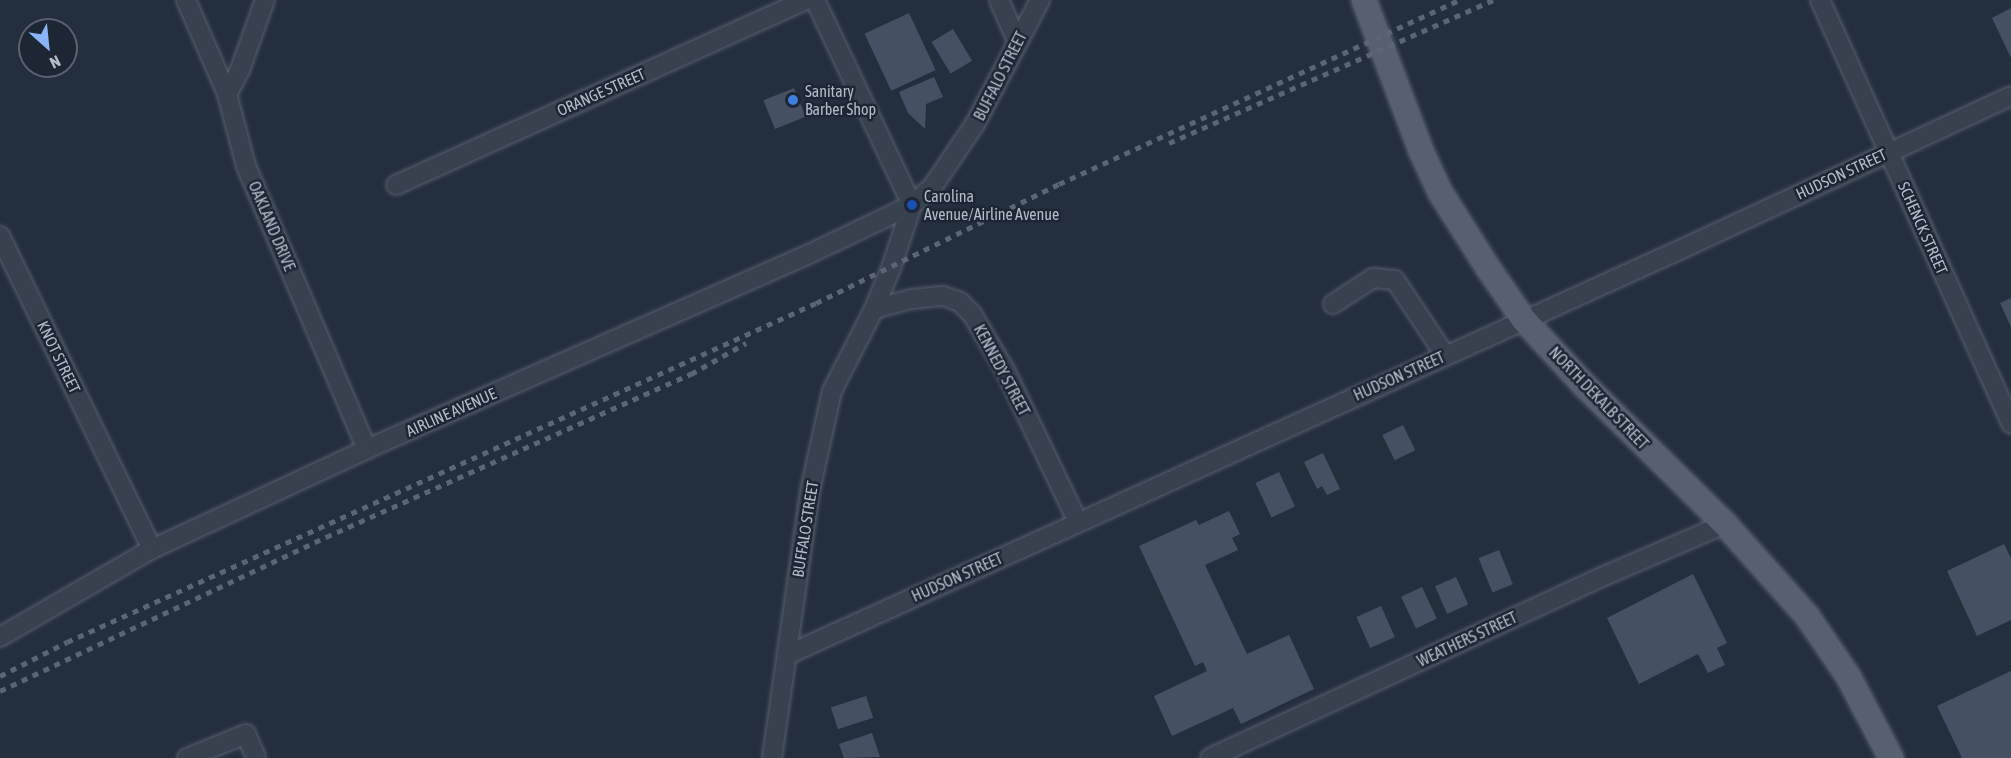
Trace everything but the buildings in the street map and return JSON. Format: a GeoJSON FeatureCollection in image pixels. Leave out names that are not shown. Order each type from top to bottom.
{"type":"FeatureCollection","features":[{"type":"Feature","properties":{"kind":"main road","name":"NORTH DEKALB STREET"},"geometry":{"type":"LineString","coordinates":[[1364,0],[1421,151],[1440,192],[1524,320],[1586,387],[1725,524],[1807,616],[1848,676],[1891,758]]}},
{"type":"Feature","properties":{"kind":"street","name":"OAKLAND DRIVE"},"geometry":{"type":"LineString","coordinates":[[186,0],[227,94],[246,166],[367,449]]}},
{"type":"Feature","properties":{"kind":"street"},"geometry":{"type":"LineString","coordinates":[[227,94],[240,70],[265,0]]}},
{"type":"Feature","properties":{"kind":"street","name":"ORANGE STREET"},"geometry":{"type":"LineString","coordinates":[[396,184],[805,0]]}},
{"type":"Feature","properties":{"kind":"street"},"geometry":{"type":"LineString","coordinates":[[815,0],[912,205]]}},
{"type":"Feature","properties":{"kind":"street"},"geometry":{"type":"LineString","coordinates":[[999,0],[1017,41]]}},
{"type":"Feature","properties":{"kind":"street","name":"BUFFALO STREET"},"geometry":{"type":"LineString","coordinates":[[768,757],[787,655],[810,491],[832,391],[874,309],[891,268],[912,205],[933,186],[975,124],[1040,0]]}},
{"type":"Feature","properties":{"kind":"street","name":"SCHENCK STREET"},"geometry":{"type":"LineString","coordinates":[[1820,0],[2011,424]]}},
{"type":"Feature","properties":{"kind":"street","name":"HUDSON STREET"},"geometry":{"type":"LineString","coordinates":[[787,655],[2011,96]]}},
{"type":"Feature","properties":{"kind":"street","name":"AIRLINE AVENUE"},"geometry":{"type":"LineString","coordinates":[[0,637],[152,549],[367,449],[807,255],[912,205]]}},
{"type":"Feature","properties":{"kind":"street","name":"KNOT STREET"},"geometry":{"type":"LineString","coordinates":[[0,236],[152,549]]}},
{"type":"Feature","properties":{"kind":"street"},"geometry":{"type":"LineString","coordinates":[[1333,304],[1373,279],[1395,280],[1445,355]]}},
{"type":"Feature","properties":{"kind":"street","name":"KENNEDY STREET"},"geometry":{"type":"LineString","coordinates":[[874,309],[912,299],[943,296],[960,302],[972,314],[1006,372],[1078,522]]}},
{"type":"Feature","properties":{"kind":"street","name":"WEATHERS STREET"},"geometry":{"type":"LineString","coordinates":[[1210,758],[1595,580],[1725,524]]}},
{"type":"Feature","properties":{"kind":"street"},"geometry":{"type":"LineString","coordinates":[[187,758],[246,734],[256,758]]}},
{"type":"Feature","properties":{"kind":"railway"},"geometry":{"type":"LineString","coordinates":[[0,676],[67,642],[816,303],[1059,184],[1459,0]]}},
{"type":"Feature","properties":{"kind":"railway"},"geometry":{"type":"LineString","coordinates":[[1169,143],[1493,0]]}},
{"type":"Feature","properties":{"kind":"railway"},"geometry":{"type":"LineString","coordinates":[[0,691],[326,537],[691,374],[746,343]]}},
{"type":"Feature","properties":{"kind":"place","name":"Sanitary Barber Shop"},"geometry":{"type":"Point","coordinates":[793,100]}},
{"type":"Feature","properties":{"kind":"place","name":"Carolina Avenue/Airline Avenue"},"geometry":{"type":"Point","coordinates":[912,205]}}]}
